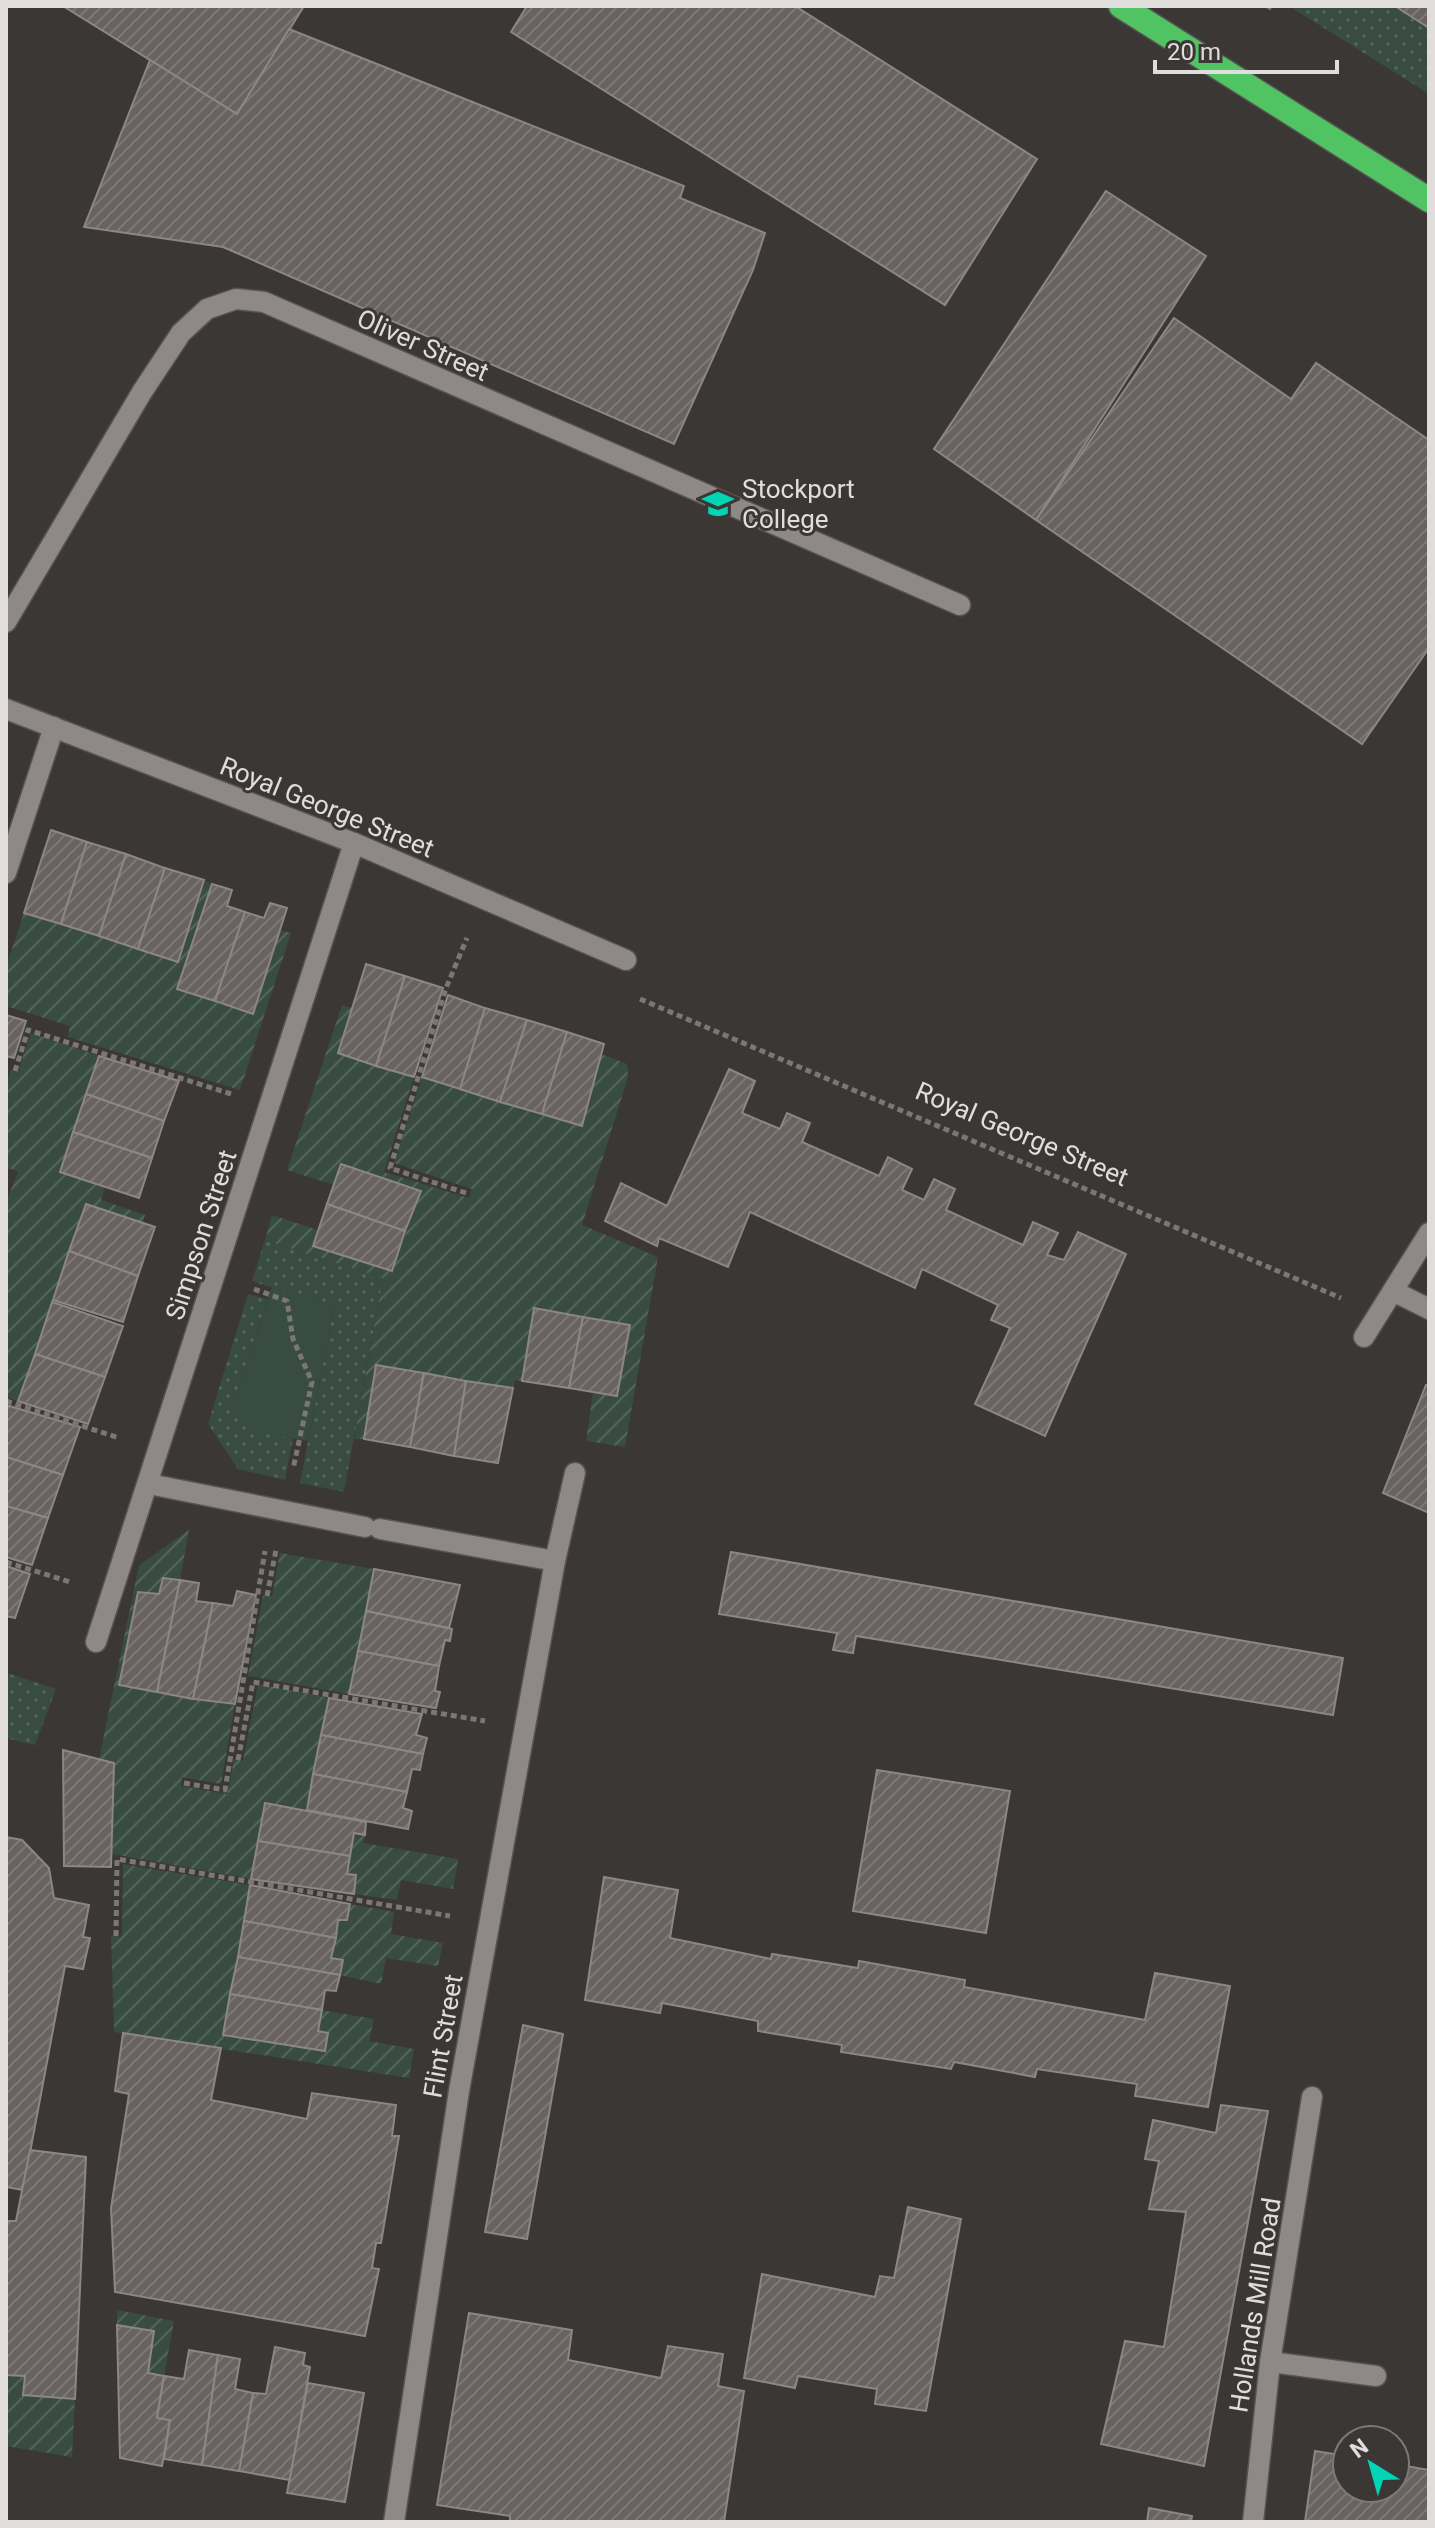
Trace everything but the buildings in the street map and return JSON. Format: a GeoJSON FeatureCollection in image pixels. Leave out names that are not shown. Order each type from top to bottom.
{"type":"FeatureCollection","features":[{"type":"Feature","properties":{"kind":"highway"},"geometry":{"type":"LineString","coordinates":[[1121,6],[1429,200]]}},
{"type":"Feature","properties":{"kind":"street","name":"Oliver Street"},"geometry":{"type":"LineString","coordinates":[[6,622],[142,392],[181,333],[207,309],[236,299],[264,302],[960,605]]}},
{"type":"Feature","properties":{"kind":"street","name":"Royal George Street"},"geometry":{"type":"LineString","coordinates":[[6,709],[354,843],[626,960]]}},
{"type":"Feature","properties":{"kind":"street"},"geometry":{"type":"LineString","coordinates":[[6,873],[54,727]]}},
{"type":"Feature","properties":{"kind":"street","name":"Simpson Street"},"geometry":{"type":"LineString","coordinates":[[96,1642],[354,843]]}},
{"type":"Feature","properties":{"kind":"street"},"geometry":{"type":"LineString","coordinates":[[1364,1337],[1429,1233]]}},
{"type":"Feature","properties":{"kind":"street"},"geometry":{"type":"LineString","coordinates":[[1393,1291],[1429,1309]]}},
{"type":"Feature","properties":{"kind":"street","name":"Flint Street"},"geometry":{"type":"LineString","coordinates":[[394,2522],[459,2091],[555,1561],[575,1473]]}},
{"type":"Feature","properties":{"kind":"street"},"geometry":{"type":"LineString","coordinates":[[149,1484],[277,1512],[555,1561]]}},
{"type":"Feature","properties":{"kind":"street","name":"Hollands Mill Road"},"geometry":{"type":"LineString","coordinates":[[1253,2522],[1270,2362],[1312,2097]]}},
{"type":"Feature","properties":{"kind":"street"},"geometry":{"type":"LineString","coordinates":[[1270,2362],[1376,2376]]}},
{"type":"Feature","properties":{"kind":"path"},"geometry":{"type":"LineString","coordinates":[[466,1193],[390,1168],[446,988],[471,929]]}},
{"type":"Feature","properties":{"kind":"path","name":"Royal George Street"},"geometry":{"type":"LineString","coordinates":[[637,998],[1359,1306],[1393,1291]]}},
{"type":"Feature","properties":{"kind":"path"},"geometry":{"type":"LineString","coordinates":[[15,1071],[28,1030],[270,1106]]}},
{"type":"Feature","properties":{"kind":"path"},"geometry":{"type":"LineString","coordinates":[[184,1783],[225,1790],[277,1512],[312,1382],[293,1339],[287,1301],[215,1277]]}},
{"type":"Feature","properties":{"kind":"path"},"geometry":{"type":"LineString","coordinates":[[6,1401],[160,1451]]}},
{"type":"Feature","properties":{"kind":"path"},"geometry":{"type":"LineString","coordinates":[[6,1562],[111,1595]]}},
{"type":"Feature","properties":{"kind":"path"},"geometry":{"type":"LineString","coordinates":[[238,1760],[253,1682],[525,1728]]}},
{"type":"Feature","properties":{"kind":"path"},"geometry":{"type":"LineString","coordinates":[[116,1936],[117,1859],[490,1923]]}},
{"type":"Feature","properties":{"kind":"green space"},"geometry":{"type":"Polygon","coordinates":[[[1289,6],[1395,6],[1429,28],[1429,94],[1289,6]]]}},
{"type":"Feature","properties":{"kind":"green space"},"geometry":{"type":"Polygon","coordinates":[[[204,880],[212,884],[178,988],[253,1013],[280,930],[291,933],[240,1090],[68,1037],[70,1026],[6,1006],[6,967],[24,913],[177,962],[204,880]]]}},
{"type":"Feature","properties":{"kind":"green space"},"geometry":{"type":"Polygon","coordinates":[[[342,1005],[352,1008],[338,1053],[414,1077],[384,1172],[469,1198],[472,1189],[394,1163],[422,1077],[581,1126],[601,1054],[627,1064],[628,1077],[582,1225],[658,1257],[625,1447],[586,1441],[593,1393],[617,1396],[630,1325],[535,1308],[522,1381],[515,1380],[513,1388],[376,1366],[364,1439],[354,1439],[383,1278],[265,1240],[272,1215],[318,1230],[313,1247],[392,1271],[421,1192],[334,1185],[287,1170],[342,1005]]]}},
{"type":"Feature","properties":{"kind":"green space"},"geometry":{"type":"Polygon","coordinates":[[[31,1033],[99,1056],[60,1172],[105,1187],[101,1200],[145,1215],[143,1223],[86,1204],[18,1401],[6,1397],[6,1202],[18,1172],[6,1167],[6,1084],[11,1070],[18,1071],[31,1033]]]}},
{"type":"Feature","properties":{"kind":"green space"},"geometry":{"type":"Polygon","coordinates":[[[265,1240],[383,1278],[344,1492],[300,1483],[334,1307],[252,1281],[265,1240]]]}},
{"type":"Feature","properties":{"kind":"green space"},"geometry":{"type":"Polygon","coordinates":[[[272,1287],[334,1307],[308,1441],[248,1431],[234,1403],[272,1287]]]}},
{"type":"Feature","properties":{"kind":"green space"},"geometry":{"type":"Polygon","coordinates":[[[248,1294],[268,1299],[234,1403],[248,1430],[293,1438],[285,1480],[238,1469],[208,1424],[248,1294]]]}},
{"type":"Feature","properties":{"kind":"green space"},"geometry":{"type":"Polygon","coordinates":[[[189,1530],[180,1580],[163,1578],[159,1594],[138,1592],[119,1685],[235,1704],[221,1784],[182,1777],[181,1786],[227,1794],[234,1759],[243,1761],[258,1684],[329,1698],[307,1810],[265,1803],[251,1879],[112,1854],[114,1763],[99,1759],[139,1565],[189,1530]]]}},
{"type":"Feature","properties":{"kind":"green space"},"geometry":{"type":"Polygon","coordinates":[[[280,1553],[374,1569],[349,1694],[248,1676],[263,1596],[272,1596],[280,1553]]]}},
{"type":"Feature","properties":{"kind":"green space"},"geometry":{"type":"Polygon","coordinates":[[[7,1673],[56,1689],[35,1745],[6,1738],[7,1673]]]}},
{"type":"Feature","properties":{"kind":"green space"},"geometry":{"type":"Polygon","coordinates":[[[354,1833],[365,1835],[363,1843],[458,1859],[453,1889],[401,1880],[397,1900],[354,1894],[356,1875],[347,1874],[354,1833]]]}},
{"type":"Feature","properties":{"kind":"green space"},"geometry":{"type":"Polygon","coordinates":[[[123,1864],[250,1885],[224,2035],[324,2050],[328,2033],[318,2031],[322,2010],[374,2019],[369,2041],[414,2049],[409,2078],[114,2032],[111,1935],[122,1937],[123,1864]]]}},
{"type":"Feature","properties":{"kind":"green space"},"geometry":{"type":"Polygon","coordinates":[[[350,1904],[394,1912],[391,1934],[443,1943],[438,1966],[386,1958],[381,1984],[340,1975],[343,1960],[331,1958],[338,1920],[347,1920],[350,1904]]]}},
{"type":"Feature","properties":{"kind":"green space"},"geometry":{"type":"Polygon","coordinates":[[[117,2310],[174,2321],[164,2376],[148,2373],[154,2331],[117,2325],[117,2310]]]}},
{"type":"Feature","properties":{"kind":"green space"},"geometry":{"type":"Polygon","coordinates":[[[6,2375],[25,2376],[24,2395],[75,2399],[72,2457],[6,2446],[6,2375]]]}},
{"type":"Feature","properties":{"kind":"place","name":"Stockport College"},"geometry":{"type":"Point","coordinates":[718,504]}}]}
